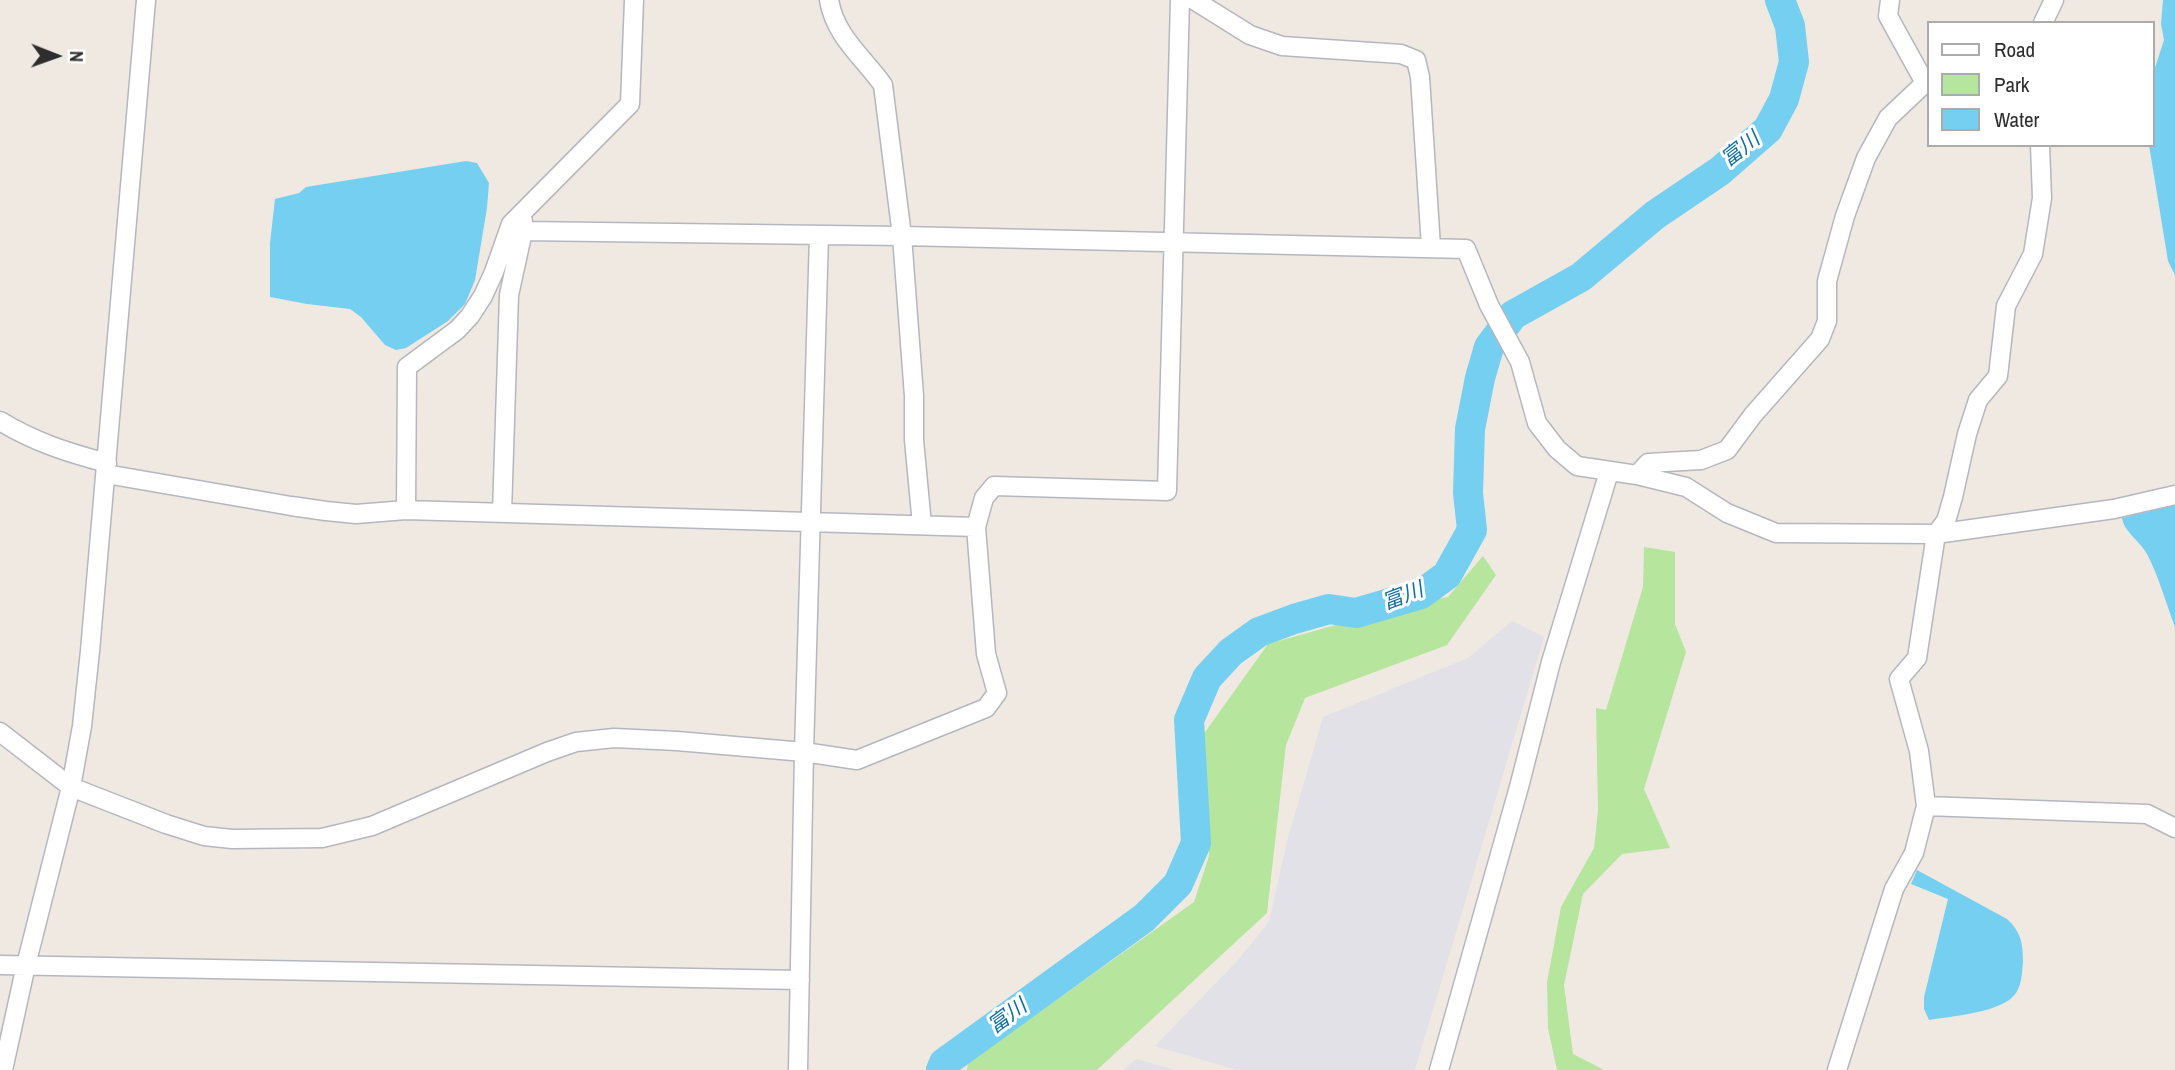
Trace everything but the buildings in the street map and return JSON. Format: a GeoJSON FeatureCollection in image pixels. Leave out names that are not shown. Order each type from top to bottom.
{"type":"FeatureCollection","features":[{"type":"Feature","properties":{"kind":"street"},"geometry":{"type":"LineString","coordinates":[[3,1070],[26,965],[71,787],[82,726],[107,468],[146,0]]}},
{"type":"Feature","properties":{"kind":"street"},"geometry":{"type":"LineString","coordinates":[[502,513],[509,295],[523,222],[630,104],[634,0]]}},
{"type":"Feature","properties":{"kind":"street"},"geometry":{"type":"LineString","coordinates":[[829,0],[831,15],[846,41],[883,85],[902,236],[922,526]]}},
{"type":"Feature","properties":{"kind":"street"},"geometry":{"type":"LineString","coordinates":[[0,732],[71,787],[166,824],[204,836],[232,839],[322,838],[372,826],[576,742],[614,738],[677,741],[804,752],[857,760],[986,708],[997,693],[986,654],[976,527],[984,498],[993,486],[1167,491],[1180,0]]}},
{"type":"Feature","properties":{"kind":"street"},"geometry":{"type":"LineString","coordinates":[[1194,0],[1250,35],[1282,46],[1401,54],[1416,61],[1420,78],[1431,247]]}},
{"type":"Feature","properties":{"kind":"street"},"geometry":{"type":"LineString","coordinates":[[1637,475],[1648,463],[1701,460],[1727,450],[1753,415],[1820,339],[1827,321],[1827,281],[1845,216],[1866,158],[1888,118],[1926,85],[1888,16],[1890,0]]}},
{"type":"Feature","properties":{"kind":"street"},"geometry":{"type":"LineString","coordinates":[[2044,21],[2054,0]]}},
{"type":"Feature","properties":{"kind":"street"},"geometry":{"type":"LineString","coordinates":[[1838,1070],[1894,889],[1914,853],[1926,806],[1919,751],[1899,679],[1917,659],[1936,534],[1946,520],[1954,497],[1967,434],[1978,400],[1998,376],[2006,306],[2033,254],[2042,198],[2040,147]]}},
{"type":"Feature","properties":{"kind":"street"},"geometry":{"type":"LineString","coordinates":[[406,510],[407,367],[457,330],[470,316],[494,272],[511,224],[523,222],[819,235],[1466,249],[1489,305],[1520,362],[1537,423],[1557,449],[1577,466],[1637,475],[1686,487],[1727,513],[1776,533],[1936,534],[2114,509],[2175,495]]}},
{"type":"Feature","properties":{"kind":"street"},"geometry":{"type":"LineString","coordinates":[[798,1070],[819,235]]}},
{"type":"Feature","properties":{"kind":"street"},"geometry":{"type":"LineString","coordinates":[[0,421],[26,437],[107,468],[326,511],[356,514],[406,510],[976,527]]}},
{"type":"Feature","properties":{"kind":"street"},"geometry":{"type":"LineString","coordinates":[[1439,1070],[1519,787],[1551,662],[1609,472]]}},
{"type":"Feature","properties":{"kind":"street"},"geometry":{"type":"LineString","coordinates":[[1926,806],[2147,814],[2175,828]]}},
{"type":"Feature","properties":{"kind":"street"},"geometry":{"type":"LineString","coordinates":[[0,965],[800,980]]}},
{"type":"Feature","properties":{"kind":"shaded area"},"geometry":{"type":"Polygon","coordinates":[[[1512,621],[1544,637],[1415,1070],[1237,1070],[1155,1046],[1236,962],[1269,922],[1287,841],[1323,717],[1468,658],[1512,621]]]}},
{"type":"Feature","properties":{"kind":"shaded area"},"geometry":{"type":"Polygon","coordinates":[[[1136,1059],[1176,1070],[1123,1070],[1136,1059]]]}},
{"type":"Feature","properties":{"kind":"green space"},"geometry":{"type":"Polygon","coordinates":[[[1644,547],[1675,552],[1675,624],[1686,652],[1644,789],[1670,848],[1622,854],[1583,894],[1564,985],[1573,1054],[1604,1070],[1557,1070],[1548,1028],[1547,982],[1561,907],[1594,848],[1598,811],[1596,708],[1606,710],[1643,587],[1644,547]]]}},
{"type":"Feature","properties":{"kind":"green space"},"geometry":{"type":"Polygon","coordinates":[[[1483,556],[1496,575],[1447,645],[1305,698],[1286,745],[1267,913],[1097,1070],[967,1070],[968,1063],[1194,902],[1209,856],[1203,735],[1268,644],[1407,605],[1448,597],[1483,556]]]}},
{"type":"Feature","properties":{"kind":"water"},"geometry":{"type":"Polygon","coordinates":[[[2163,0],[2175,0],[2175,275],[2168,261],[2149,147],[2154,147],[2154,71],[2164,40],[2161,24],[2163,0]]]}},
{"type":"Feature","properties":{"kind":"water"},"geometry":{"type":"Polygon","coordinates":[[[466,161],[477,163],[489,183],[487,208],[475,280],[465,304],[448,321],[406,348],[396,350],[385,345],[361,317],[350,309],[270,297],[270,243],[275,199],[299,193],[306,187],[466,161]]]}},
{"type":"Feature","properties":{"kind":"water"},"geometry":{"type":"Polygon","coordinates":[[[2175,505],[2175,627],[2151,563],[2122,518],[2175,505]]]}},
{"type":"Feature","properties":{"kind":"water"},"geometry":{"type":"Polygon","coordinates":[[[1917,870],[2007,919],[2018,933],[2022,943],[2021,978],[2016,993],[2009,1000],[1989,1009],[1929,1020],[1924,1009],[1924,997],[1948,899],[1911,884],[1917,870]]]}},
{"type":"Feature","properties":{"kind":"waterway","name":"富川"},"geometry":{"type":"LineString","coordinates":[[941,1070],[944,1063],[1144,918],[1178,884],[1196,843],[1189,720],[1207,678],[1231,652],[1259,632],[1294,619],[1329,609],[1356,613],[1421,594],[1447,575],[1472,530],[1468,493],[1470,429],[1489,347],[1513,315],[1581,277],[1655,215],[1720,171],[1768,129],[1784,99],[1794,62],[1790,26],[1780,0]]}}]}
